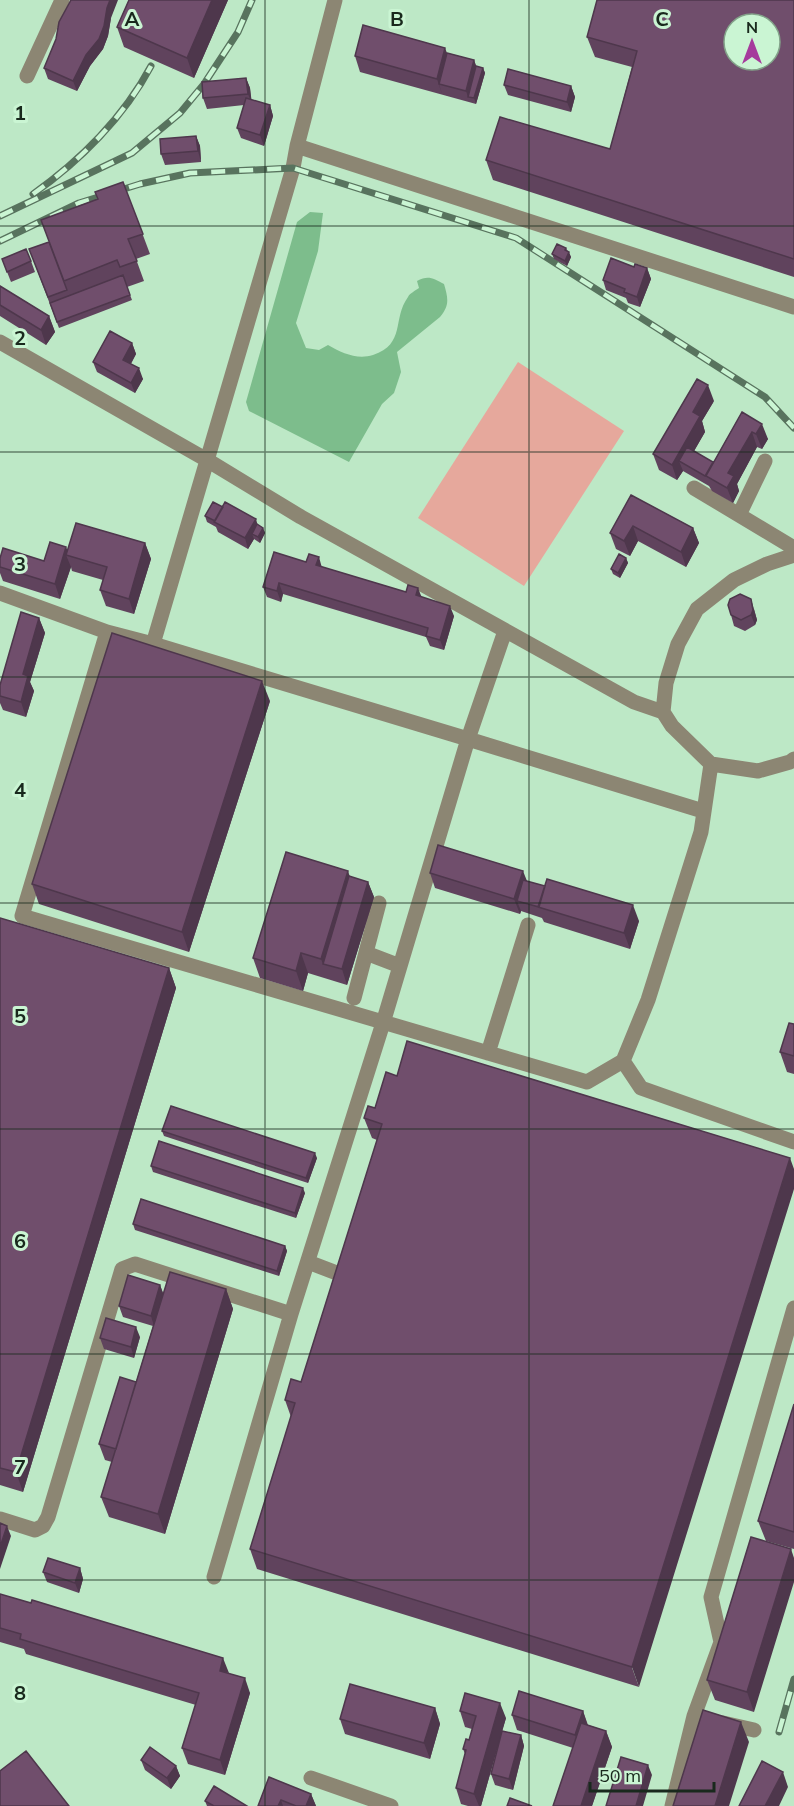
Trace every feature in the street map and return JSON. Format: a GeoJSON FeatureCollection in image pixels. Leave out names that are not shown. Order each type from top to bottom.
{"type":"FeatureCollection","features":[{"type":"Feature","properties":{"kind":"lane"},"geometry":{"type":"LineString","coordinates":[[27,76],[62,0]]}},
{"type":"Feature","properties":{"kind":"lane"},"geometry":{"type":"LineString","coordinates":[[153,644],[293,168],[335,0]]}},
{"type":"Feature","properties":{"kind":"lane"},"geometry":{"type":"LineString","coordinates":[[297,146],[794,307]]}},
{"type":"Feature","properties":{"kind":"lane"},"geometry":{"type":"LineString","coordinates":[[0,342],[207,460],[301,517],[505,631],[634,702],[663,712],[672,726],[711,764],[758,771],[793,763]]}},
{"type":"Feature","properties":{"kind":"lane"},"geometry":{"type":"LineString","coordinates":[[739,515],[765,461]]}},
{"type":"Feature","properties":{"kind":"lane"},"geometry":{"type":"LineString","coordinates":[[694,488],[794,548]]}},
{"type":"Feature","properties":{"kind":"lane"},"geometry":{"type":"LineString","coordinates":[[663,712],[666,683],[678,644],[697,609],[734,580],[767,564],[794,555]]}},
{"type":"Feature","properties":{"kind":"lane"},"geometry":{"type":"LineString","coordinates":[[0,593],[107,632],[468,739],[703,812]]}},
{"type":"Feature","properties":{"kind":"lane"},"geometry":{"type":"LineString","coordinates":[[214,1577],[291,1314],[383,1023],[468,739],[505,631]]}},
{"type":"Feature","properties":{"kind":"lane"},"geometry":{"type":"LineString","coordinates":[[107,632],[22,916],[587,1082],[622,1061],[648,999],[700,832],[711,764]]}},
{"type":"Feature","properties":{"kind":"lane"},"geometry":{"type":"LineString","coordinates":[[354,998],[379,903]]}},
{"type":"Feature","properties":{"kind":"lane"},"geometry":{"type":"LineString","coordinates":[[488,1053],[528,925]]}},
{"type":"Feature","properties":{"kind":"lane"},"geometry":{"type":"LineString","coordinates":[[366,953],[400,966]]}},
{"type":"Feature","properties":{"kind":"lane"},"geometry":{"type":"LineString","coordinates":[[622,1061],[642,1088],[794,1143]]}},
{"type":"Feature","properties":{"kind":"lane"},"geometry":{"type":"LineString","coordinates":[[308,1262],[342,1275]]}},
{"type":"Feature","properties":{"kind":"lane"},"geometry":{"type":"LineString","coordinates":[[0,1520],[35,1530],[43,1526],[48,1517],[122,1269],[135,1264],[291,1314]]}},
{"type":"Feature","properties":{"kind":"lane"},"geometry":{"type":"LineString","coordinates":[[672,1806],[694,1716],[721,1642],[711,1597],[794,1308]]}},
{"type":"Feature","properties":{"kind":"lane"},"geometry":{"type":"LineString","coordinates":[[694,1716],[754,1730]]}},
{"type":"Feature","properties":{"kind":"lane"},"geometry":{"type":"LineString","coordinates":[[311,1778],[391,1806]]}},
{"type":"Feature","properties":{"kind":"shaded area"},"geometry":{"type":"Polygon","coordinates":[[[310,212],[323,213],[318,251],[296,323],[306,348],[319,350],[328,345],[355,356],[373,355],[383,350],[394,338],[403,305],[410,294],[419,288],[417,281],[424,278],[437,280],[444,284],[447,297],[447,305],[440,317],[397,352],[401,372],[394,393],[382,404],[349,462],[249,411],[246,402],[297,222],[310,212]]]}},
{"type":"Feature","properties":{"kind":"shaded area"},"geometry":{"type":"Polygon","coordinates":[[[518,362],[624,431],[524,586],[418,518],[518,362]]]}},
{"type":"Feature","properties":{"kind":"building"},"geometry":{"type":"Polygon","coordinates":[[[71,0],[110,0],[99,39],[86,55],[73,81],[44,68],[56,39],[59,22],[71,0]]]}},
{"type":"Feature","properties":{"kind":"building"},"geometry":{"type":"Polygon","coordinates":[[[129,0],[212,0],[187,58],[117,27],[129,0]]]}},
{"type":"Feature","properties":{"kind":"building"},"geometry":{"type":"Polygon","coordinates":[[[597,0],[794,0],[794,259],[486,160],[500,117],[610,149],[637,51],[587,37],[597,0]]]}},
{"type":"Feature","properties":{"kind":"building"},"geometry":{"type":"Polygon","coordinates":[[[363,25],[445,48],[437,79],[355,56],[363,25]]]}},
{"type":"Feature","properties":{"kind":"building"},"geometry":{"type":"Polygon","coordinates":[[[447,53],[474,60],[466,91],[439,84],[447,53]]]}},
{"type":"Feature","properties":{"kind":"building"},"geometry":{"type":"Polygon","coordinates":[[[476,66],[483,68],[474,98],[468,97],[476,66]]]}},
{"type":"Feature","properties":{"kind":"building"},"geometry":{"type":"Polygon","coordinates":[[[508,69],[571,86],[567,102],[504,85],[508,69]]]}},
{"type":"Feature","properties":{"kind":"building"},"geometry":{"type":"Polygon","coordinates":[[[246,78],[248,94],[203,98],[202,82],[246,78]]]}},
{"type":"Feature","properties":{"kind":"building"},"geometry":{"type":"Polygon","coordinates":[[[246,98],[270,105],[260,135],[237,128],[246,98]]]}},
{"type":"Feature","properties":{"kind":"building"},"geometry":{"type":"Polygon","coordinates":[[[196,136],[198,151],[161,154],[160,139],[196,136]]]}},
{"type":"Feature","properties":{"kind":"building"},"geometry":{"type":"Polygon","coordinates":[[[123,182],[143,234],[128,239],[137,261],[120,267],[117,260],[64,281],[41,220],[98,199],[95,192],[123,182]]]}},
{"type":"Feature","properties":{"kind":"building"},"geometry":{"type":"Polygon","coordinates":[[[49,242],[67,290],[48,297],[29,249],[49,242]]]}},
{"type":"Feature","properties":{"kind":"building"},"geometry":{"type":"Polygon","coordinates":[[[557,244],[569,252],[565,261],[552,254],[557,244]]]}},
{"type":"Feature","properties":{"kind":"building"},"geometry":{"type":"Polygon","coordinates":[[[26,249],[31,261],[7,272],[2,259],[26,249]]]}},
{"type":"Feature","properties":{"kind":"building"},"geometry":{"type":"Polygon","coordinates":[[[611,258],[634,267],[635,264],[647,268],[637,297],[603,280],[611,258]]]}},
{"type":"Feature","properties":{"kind":"building"},"geometry":{"type":"Polygon","coordinates":[[[123,275],[130,295],[57,322],[50,303],[123,275]]]}},
{"type":"Feature","properties":{"kind":"building"},"geometry":{"type":"Polygon","coordinates":[[[0,286],[49,316],[41,330],[0,305],[0,286]]]}},
{"type":"Feature","properties":{"kind":"building"},"geometry":{"type":"Polygon","coordinates":[[[110,331],[132,343],[123,360],[139,368],[131,383],[93,362],[110,331]]]}},
{"type":"Feature","properties":{"kind":"building"},"geometry":{"type":"Polygon","coordinates":[[[697,379],[708,385],[693,412],[700,416],[672,465],[653,454],[697,379]]]}},
{"type":"Feature","properties":{"kind":"building"},"geometry":{"type":"Polygon","coordinates":[[[742,412],[762,424],[756,434],[752,432],[728,473],[734,476],[727,488],[706,476],[742,412]]]}},
{"type":"Feature","properties":{"kind":"building"},"geometry":{"type":"Polygon","coordinates":[[[687,447],[713,462],[705,476],[679,461],[687,447]]]}},
{"type":"Feature","properties":{"kind":"building"},"geometry":{"type":"Polygon","coordinates":[[[631,495],[693,528],[681,552],[633,526],[624,541],[610,533],[631,495]]]}},
{"type":"Feature","properties":{"kind":"building"},"geometry":{"type":"Polygon","coordinates":[[[213,502],[223,507],[215,521],[205,516],[213,502]]]}},
{"type":"Feature","properties":{"kind":"building"},"geometry":{"type":"Polygon","coordinates":[[[225,502],[256,519],[245,538],[214,522],[225,502]]]}},
{"type":"Feature","properties":{"kind":"building"},"geometry":{"type":"Polygon","coordinates":[[[76,523],[145,543],[129,599],[100,590],[107,567],[66,555],[76,523]]]}},
{"type":"Feature","properties":{"kind":"building"},"geometry":{"type":"Polygon","coordinates":[[[257,524],[263,528],[258,537],[252,534],[257,524]]]}},
{"type":"Feature","properties":{"kind":"building"},"geometry":{"type":"Polygon","coordinates":[[[50,542],[66,547],[55,584],[0,567],[3,548],[44,561],[50,542]]]}},
{"type":"Feature","properties":{"kind":"building"},"geometry":{"type":"Polygon","coordinates":[[[274,552],[306,562],[309,554],[319,557],[316,565],[406,592],[408,585],[418,588],[416,595],[450,606],[440,640],[426,636],[428,628],[279,583],[277,591],[263,587],[274,552]]]}},
{"type":"Feature","properties":{"kind":"building"},"geometry":{"type":"Polygon","coordinates":[[[619,554],[626,558],[618,573],[611,569],[619,554]]]}},
{"type":"Feature","properties":{"kind":"building"},"geometry":{"type":"Polygon","coordinates":[[[740,594],[751,599],[753,610],[751,615],[741,620],[731,615],[728,605],[730,599],[740,594]]]}},
{"type":"Feature","properties":{"kind":"building"},"geometry":{"type":"Polygon","coordinates":[[[21,612],[39,618],[23,674],[28,676],[21,702],[0,696],[0,685],[21,612]]]}},
{"type":"Feature","properties":{"kind":"building"},"geometry":{"type":"Polygon","coordinates":[[[112,633],[262,681],[182,932],[32,884],[112,633]]]}},
{"type":"Feature","properties":{"kind":"building"},"geometry":{"type":"Polygon","coordinates":[[[438,845],[523,871],[514,899],[430,873],[438,845]]]}},
{"type":"Feature","properties":{"kind":"building"},"geometry":{"type":"Polygon","coordinates":[[[286,852],[348,871],[321,959],[301,953],[296,971],[253,958],[286,852]]]}},
{"type":"Feature","properties":{"kind":"building"},"geometry":{"type":"Polygon","coordinates":[[[349,876],[368,882],[342,969],[323,964],[349,876]]]}},
{"type":"Feature","properties":{"kind":"building"},"geometry":{"type":"Polygon","coordinates":[[[547,879],[633,905],[624,933],[538,907],[547,879]]]}},
{"type":"Feature","properties":{"kind":"building"},"geometry":{"type":"Polygon","coordinates":[[[523,880],[545,886],[539,907],[517,901],[523,880]]]}},
{"type":"Feature","properties":{"kind":"building"},"geometry":{"type":"Polygon","coordinates":[[[0,918],[169,968],[16,1472],[0,1468],[0,918]]]}},
{"type":"Feature","properties":{"kind":"building"},"geometry":{"type":"Polygon","coordinates":[[[789,1023],[794,1024],[794,1056],[780,1052],[789,1023]]]}},
{"type":"Feature","properties":{"kind":"building"},"geometry":{"type":"Polygon","coordinates":[[[407,1041],[790,1158],[632,1667],[250,1549],[295,1403],[285,1400],[291,1379],[301,1382],[382,1124],[364,1118],[368,1106],[375,1108],[386,1072],[397,1076],[407,1041]]]}},
{"type":"Feature","properties":{"kind":"building"},"geometry":{"type":"Polygon","coordinates":[[[171,1106],[315,1153],[306,1178],[162,1131],[171,1106]]]}},
{"type":"Feature","properties":{"kind":"building"},"geometry":{"type":"Polygon","coordinates":[[[159,1141],[303,1188],[295,1213],[151,1166],[159,1141]]]}},
{"type":"Feature","properties":{"kind":"building"},"geometry":{"type":"Polygon","coordinates":[[[141,1199],[285,1246],[277,1271],[133,1224],[141,1199]]]}},
{"type":"Feature","properties":{"kind":"building"},"geometry":{"type":"Polygon","coordinates":[[[170,1272],[226,1289],[158,1514],[101,1497],[170,1272]]]}},
{"type":"Feature","properties":{"kind":"building"},"geometry":{"type":"Polygon","coordinates":[[[128,1275],[160,1285],[151,1316],[119,1306],[128,1275]]]}},
{"type":"Feature","properties":{"kind":"building"},"geometry":{"type":"Polygon","coordinates":[[[106,1318],[136,1327],[131,1347],[100,1338],[106,1318]]]}},
{"type":"Feature","properties":{"kind":"building"},"geometry":{"type":"Polygon","coordinates":[[[120,1377],[136,1382],[116,1449],[99,1444],[120,1377]]]}},
{"type":"Feature","properties":{"kind":"building"},"geometry":{"type":"Polygon","coordinates":[[[794,1404],[794,1532],[758,1521],[794,1404]]]}},
{"type":"Feature","properties":{"kind":"building"},"geometry":{"type":"Polygon","coordinates":[[[0,1523],[7,1526],[0,1547],[0,1523]]]}},
{"type":"Feature","properties":{"kind":"building"},"geometry":{"type":"Polygon","coordinates":[[[751,1537],[791,1549],[747,1692],[707,1680],[751,1537]]]}},
{"type":"Feature","properties":{"kind":"building"},"geometry":{"type":"Polygon","coordinates":[[[48,1558],[80,1568],[75,1583],[43,1572],[48,1558]]]}},
{"type":"Feature","properties":{"kind":"building"},"geometry":{"type":"Polygon","coordinates":[[[0,1594],[31,1603],[32,1600],[223,1658],[220,1671],[245,1678],[220,1760],[182,1748],[199,1693],[20,1639],[21,1634],[0,1628],[0,1594]]]}},
{"type":"Feature","properties":{"kind":"building"},"geometry":{"type":"Polygon","coordinates":[[[350,1684],[435,1708],[424,1743],[340,1719],[350,1684]]]}},
{"type":"Feature","properties":{"kind":"building"},"geometry":{"type":"Polygon","coordinates":[[[519,1691],[583,1711],[575,1735],[512,1715],[519,1691]]]}},
{"type":"Feature","properties":{"kind":"building"},"geometry":{"type":"Polygon","coordinates":[[[465,1693],[500,1703],[474,1794],[456,1788],[466,1750],[463,1749],[466,1739],[469,1740],[476,1716],[460,1711],[465,1693]]]}},
{"type":"Feature","properties":{"kind":"building"},"geometry":{"type":"Polygon","coordinates":[[[703,1710],[741,1722],[715,1806],[673,1806],[703,1710]]]}},
{"type":"Feature","properties":{"kind":"building"},"geometry":{"type":"Polygon","coordinates":[[[581,1723],[606,1731],[581,1806],[553,1806],[581,1723]]]}},
{"type":"Feature","properties":{"kind":"building"},"geometry":{"type":"Polygon","coordinates":[[[502,1731],[521,1735],[509,1779],[491,1774],[502,1731]]]}},
{"type":"Feature","properties":{"kind":"building"},"geometry":{"type":"Polygon","coordinates":[[[150,1747],[176,1766],[167,1778],[141,1760],[150,1747]]]}},
{"type":"Feature","properties":{"kind":"building"},"geometry":{"type":"Polygon","coordinates":[[[26,1751],[69,1806],[0,1806],[0,1771],[26,1751]]]}},
{"type":"Feature","properties":{"kind":"building"},"geometry":{"type":"Polygon","coordinates":[[[621,1757],[648,1765],[636,1806],[606,1806],[621,1757]]]}},
{"type":"Feature","properties":{"kind":"building"},"geometry":{"type":"Polygon","coordinates":[[[762,1761],[783,1772],[765,1806],[739,1806],[762,1761]]]}},
{"type":"Feature","properties":{"kind":"building"},"geometry":{"type":"Polygon","coordinates":[[[269,1777],[311,1794],[306,1806],[296,1806],[281,1800],[278,1806],[258,1806],[269,1777]]]}},
{"type":"Feature","properties":{"kind":"building"},"geometry":{"type":"Polygon","coordinates":[[[214,1786],[247,1806],[214,1806],[205,1801],[214,1786]]]}},
{"type":"Feature","properties":{"kind":"building"},"geometry":{"type":"Polygon","coordinates":[[[510,1798],[532,1806],[507,1806],[510,1798]]]}},
{"type":"Feature","properties":{"kind":"railway"},"geometry":{"type":"LineString","coordinates":[[0,216],[132,153],[180,113],[204,84],[238,32],[252,0]]}},
{"type":"Feature","properties":{"kind":"railway"},"geometry":{"type":"LineString","coordinates":[[33,194],[100,137],[128,103],[151,66]]}},
{"type":"Feature","properties":{"kind":"railway"},"geometry":{"type":"LineString","coordinates":[[0,241],[79,203],[140,184],[190,173],[293,168],[516,238],[765,397],[794,428]]}},
{"type":"Feature","properties":{"kind":"railway"},"geometry":{"type":"LineString","coordinates":[[779,1732],[794,1679]]}}]}
